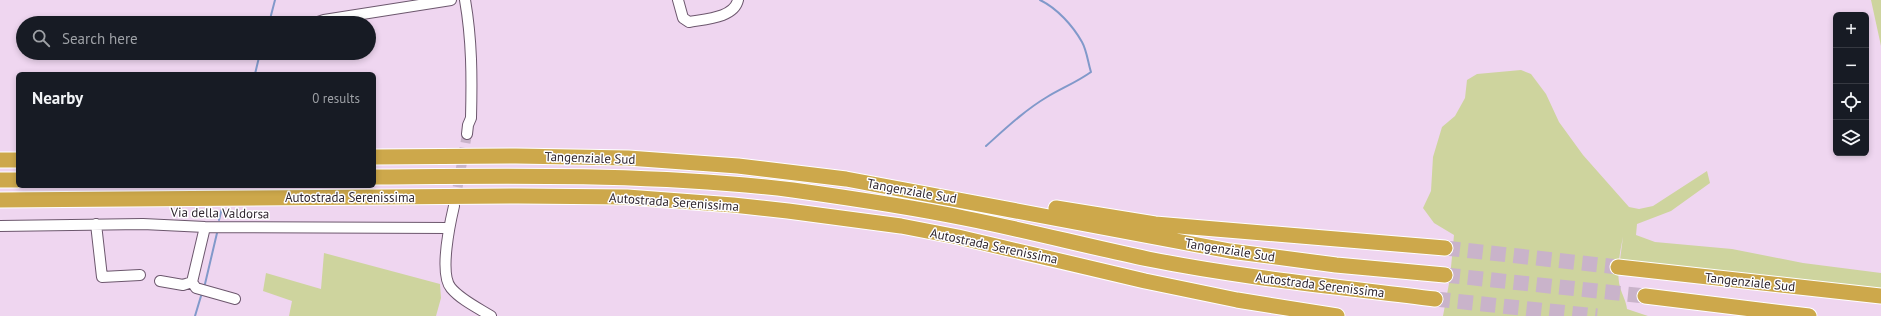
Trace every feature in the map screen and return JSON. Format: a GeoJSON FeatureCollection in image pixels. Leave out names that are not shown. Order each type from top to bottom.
{"type":"FeatureCollection","features":[{"type":"Feature","properties":{"kind":"highway","name":"Tangenziale Sud"},"geometry":{"type":"LineString","coordinates":[[376,147],[517,146],[628,148],[739,156],[847,170],[1075,212],[1155,224],[1445,248]]}},
{"type":"Feature","properties":{"kind":"highway"},"geometry":{"type":"LineString","coordinates":[[0,150],[16,150]]}},
{"type":"Feature","properties":{"kind":"highway","name":"Tangenziale Sud"},"geometry":{"type":"LineString","coordinates":[[376,157],[516,156],[620,158],[738,166],[846,180],[1230,251],[1336,265],[1445,275]]}},
{"type":"Feature","properties":{"kind":"highway"},"geometry":{"type":"LineString","coordinates":[[0,160],[16,160]]}},
{"type":"Feature","properties":{"kind":"highway","name":"Autostrada Serenissima"},"geometry":{"type":"LineString","coordinates":[[376,177],[629,177],[736,184],[791,190],[897,206],[962,218],[1148,259],[1240,275],[1435,299]]}},
{"type":"Feature","properties":{"kind":"highway"},"geometry":{"type":"LineString","coordinates":[[0,180],[16,180]]}},
{"type":"Feature","properties":{"kind":"highway","name":"Autostrada Serenissima"},"geometry":{"type":"LineString","coordinates":[[0,200],[518,196],[627,197],[733,205],[796,212],[915,229],[966,239],[1145,281],[1237,300],[1337,316]]}},
{"type":"Feature","properties":{"kind":"highway","name":"Tangenziale Sud"},"geometry":{"type":"LineString","coordinates":[[1618,267],[1881,296]]}},
{"type":"Feature","properties":{"kind":"highway","name":"Tangenziale Sud"},"geometry":{"type":"LineString","coordinates":[[1645,296],[1809,316]]}},
{"type":"Feature","properties":{"kind":"street"},"geometry":{"type":"LineString","coordinates":[[350,16],[452,0]]}},
{"type":"Feature","properties":{"kind":"street"},"geometry":{"type":"LineString","coordinates":[[465,0],[470,28],[472,68],[471,118],[468,125],[467,134]]}},
{"type":"Feature","properties":{"kind":"street"},"geometry":{"type":"LineString","coordinates":[[678,0],[683,18],[689,22],[729,13],[736,6],[738,0]]}},
{"type":"Feature","properties":{"kind":"street"},"geometry":{"type":"LineString","coordinates":[[454,206],[449,228],[446,275],[450,286],[461,297],[491,316]]}},
{"type":"Feature","properties":{"kind":"street"},"geometry":{"type":"LineString","coordinates":[[96,224],[102,277],[140,275]]}},
{"type":"Feature","properties":{"kind":"street","name":"Via della Valdorsa"},"geometry":{"type":"LineString","coordinates":[[0,226],[143,224],[205,227],[449,228]]}},
{"type":"Feature","properties":{"kind":"street"},"geometry":{"type":"LineString","coordinates":[[205,227],[192,282],[196,288],[235,299]]}},
{"type":"Feature","properties":{"kind":"street"},"geometry":{"type":"LineString","coordinates":[[160,281],[183,285],[192,282]]}},
{"type":"Feature","properties":{"kind":"green space"},"geometry":{"type":"Polygon","coordinates":[[[1871,0],[1881,0],[1881,46],[1871,0]]]}},
{"type":"Feature","properties":{"kind":"green space"},"geometry":{"type":"Polygon","coordinates":[[[1521,70],[1531,74],[1546,94],[1559,122],[1583,155],[1629,207],[1639,209],[1653,206],[1707,171],[1710,183],[1671,211],[1637,224],[1636,235],[1655,242],[1732,249],[1803,263],[1881,273],[1881,289],[1620,260],[1623,237],[1618,268],[1619,281],[1627,309],[1648,316],[1443,316],[1450,278],[1454,235],[1434,223],[1423,208],[1431,191],[1433,157],[1442,127],[1455,116],[1465,98],[1467,80],[1477,74],[1521,70]]]}},
{"type":"Feature","properties":{"kind":"green space"},"geometry":{"type":"Polygon","coordinates":[[[324,253],[440,284],[441,298],[436,316],[289,316],[292,301],[263,291],[266,273],[321,289],[324,253]]]}},
{"type":"Feature","properties":{"kind":"waterway"},"geometry":{"type":"LineString","coordinates":[[271,16],[275,0]]}},
{"type":"Feature","properties":{"kind":"waterway"},"geometry":{"type":"LineString","coordinates":[[986,146],[1031,108],[1047,97],[1091,72],[1084,46],[1074,30],[1064,18],[1040,0]]}},
{"type":"Feature","properties":{"kind":"waterway"},"geometry":{"type":"LineString","coordinates":[[255,72],[258,60]]}},
{"type":"Feature","properties":{"kind":"waterway"},"geometry":{"type":"LineString","coordinates":[[219,220],[222,208]]}},
{"type":"Feature","properties":{"kind":"waterway"},"geometry":{"type":"LineString","coordinates":[[205,284],[217,233]]}},
{"type":"Feature","properties":{"kind":"waterway"},"geometry":{"type":"LineString","coordinates":[[195,316],[201,296]]}},
{"type":"Feature","properties":{"kind":"tunnel"},"geometry":{"type":"LineString","coordinates":[[455,202],[467,134]]}},
{"type":"Feature","properties":{"kind":"tunnel"},"geometry":{"type":"LineString","coordinates":[[1445,248],[1618,267]]}},
{"type":"Feature","properties":{"kind":"tunnel"},"geometry":{"type":"LineString","coordinates":[[1445,275],[1645,296]]}},
{"type":"Feature","properties":{"kind":"tunnel"},"geometry":{"type":"LineString","coordinates":[[1435,299],[1597,316]]}}]}
